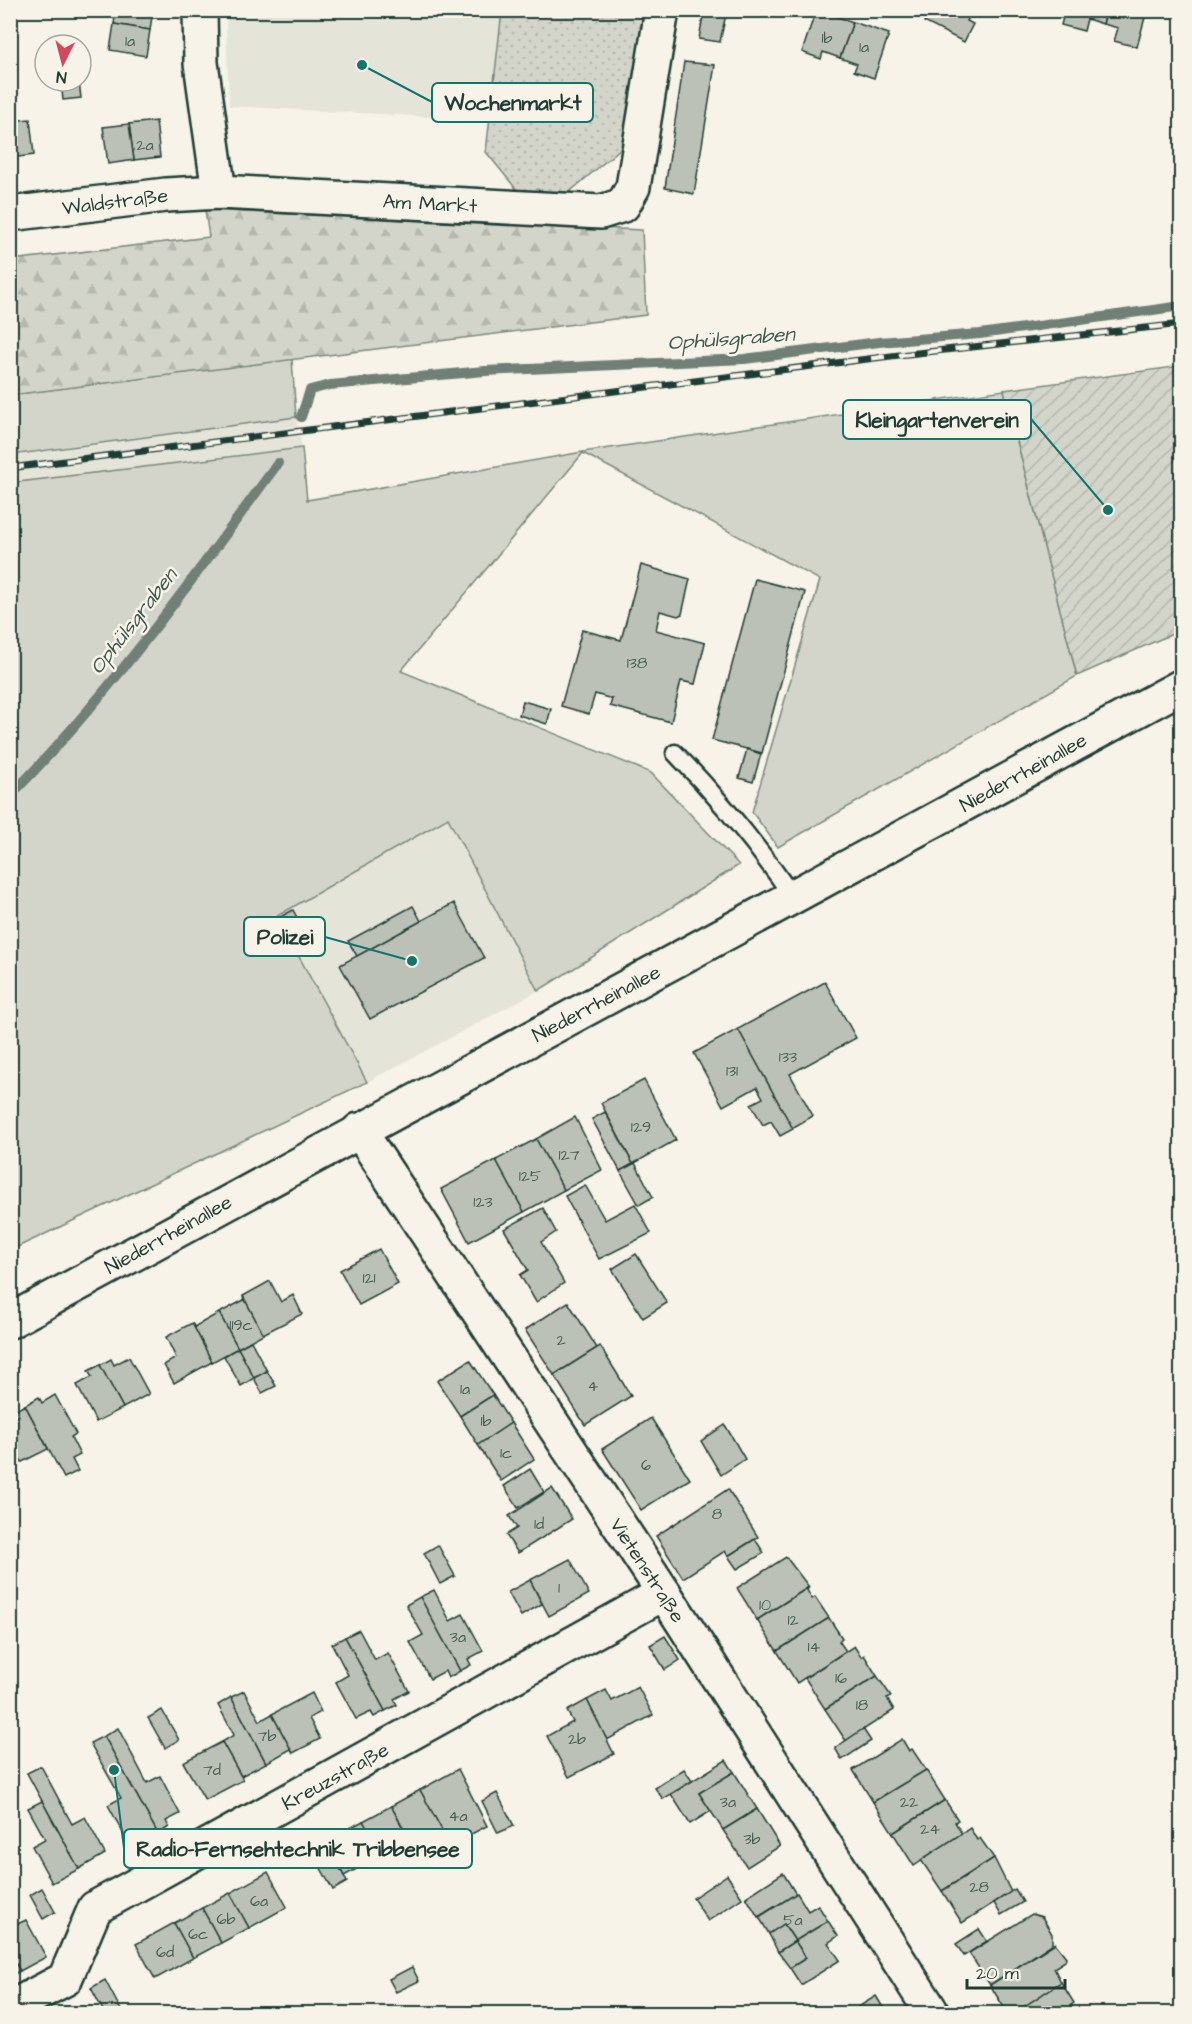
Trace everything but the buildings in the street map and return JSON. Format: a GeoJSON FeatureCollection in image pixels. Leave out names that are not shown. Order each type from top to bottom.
{"type":"FeatureCollection","features":[{"type":"Feature","properties":{"kind":"street"},"geometry":{"type":"LineString","coordinates":[[200,10],[201,63],[219,192]]}},
{"type":"Feature","properties":{"kind":"street","name":"Am Markt"},"geometry":{"type":"LineString","coordinates":[[219,192],[601,212],[623,205],[633,187],[663,10]]}},
{"type":"Feature","properties":{"kind":"street","name":"Waldstraße"},"geometry":{"type":"LineString","coordinates":[[10,214],[166,195],[219,192]]}},
{"type":"Feature","properties":{"kind":"street","name":"Niederrheinallee"},"geometry":{"type":"LineString","coordinates":[[10,1321],[1182,686]]}},
{"type":"Feature","properties":{"kind":"street","name":"Vietenstraße"},"geometry":{"type":"LineString","coordinates":[[359,1130],[664,1593],[933,2013]]}},
{"type":"Feature","properties":{"kind":"street","name":"Kreuzstraße"},"geometry":{"type":"LineString","coordinates":[[10,2008],[64,1979],[95,1908],[664,1593]]}},
{"type":"Feature","properties":{"kind":"lane"},"geometry":{"type":"LineString","coordinates":[[675,753],[717,796],[759,848],[793,897]]}},
{"type":"Feature","properties":{"kind":"shaded area"},"geometry":{"type":"Polygon","coordinates":[[[229,10],[502,11],[490,120],[229,106],[226,23],[229,10]]]}},
{"type":"Feature","properties":{"kind":"shaded area"},"geometry":{"type":"Polygon","coordinates":[[[296,417],[302,448],[11,483],[10,455],[296,417]]]}},
{"type":"Feature","properties":{"kind":"shaded area"},"geometry":{"type":"Polygon","coordinates":[[[449,818],[538,991],[367,1082],[277,916],[449,818]]]}},
{"type":"Feature","properties":{"kind":"green space"},"geometry":{"type":"Polygon","coordinates":[[[502,11],[646,11],[628,142],[566,195],[516,195],[517,190],[486,152],[502,11]]]}},
{"type":"Feature","properties":{"kind":"green space"},"geometry":{"type":"Polygon","coordinates":[[[205,210],[642,230],[646,315],[11,395],[11,260],[209,237],[205,210]]]}},
{"type":"Feature","properties":{"kind":"green space"},"geometry":{"type":"Polygon","coordinates":[[[292,359],[296,417],[11,455],[10,395],[292,359]]]}},
{"type":"Feature","properties":{"kind":"green space"},"geometry":{"type":"Polygon","coordinates":[[[1181,366],[1181,630],[1077,676],[1004,390],[1181,366]]]}},
{"type":"Feature","properties":{"kind":"green space"},"geometry":{"type":"Polygon","coordinates":[[[1004,390],[1077,676],[778,847],[752,812],[820,580],[583,453],[401,671],[651,773],[739,865],[538,991],[448,818],[277,916],[367,1082],[11,1250],[10,483],[302,448],[307,500],[583,452],[1004,390]]]}},
{"type":"Feature","properties":{"kind":"waterway","name":"Ophülsgraben"},"geometry":{"type":"LineString","coordinates":[[301,417],[310,390],[330,385],[485,371],[744,359],[879,342],[980,334],[1182,306]]}},
{"type":"Feature","properties":{"kind":"waterway","name":"Ophülsgraben"},"geometry":{"type":"LineString","coordinates":[[10,796],[117,676],[183,592],[278,463]]}},
{"type":"Feature","properties":{"kind":"railway"},"geometry":{"type":"LineString","coordinates":[[10,468],[899,355],[1182,324]]}},
{"type":"Feature","properties":{"kind":"place","name":"Wochenmarkt"},"geometry":{"type":"Point","coordinates":[362,65]}},
{"type":"Feature","properties":{"kind":"place","name":"Kleingartenverein"},"geometry":{"type":"Point","coordinates":[1108,510]}},
{"type":"Feature","properties":{"kind":"place","name":"Polizei"},"geometry":{"type":"Point","coordinates":[412,961]}},
{"type":"Feature","properties":{"kind":"place","name":"Radio-Fernsehtechnik Tribbensee"},"geometry":{"type":"Point","coordinates":[114,1770]}}]}
